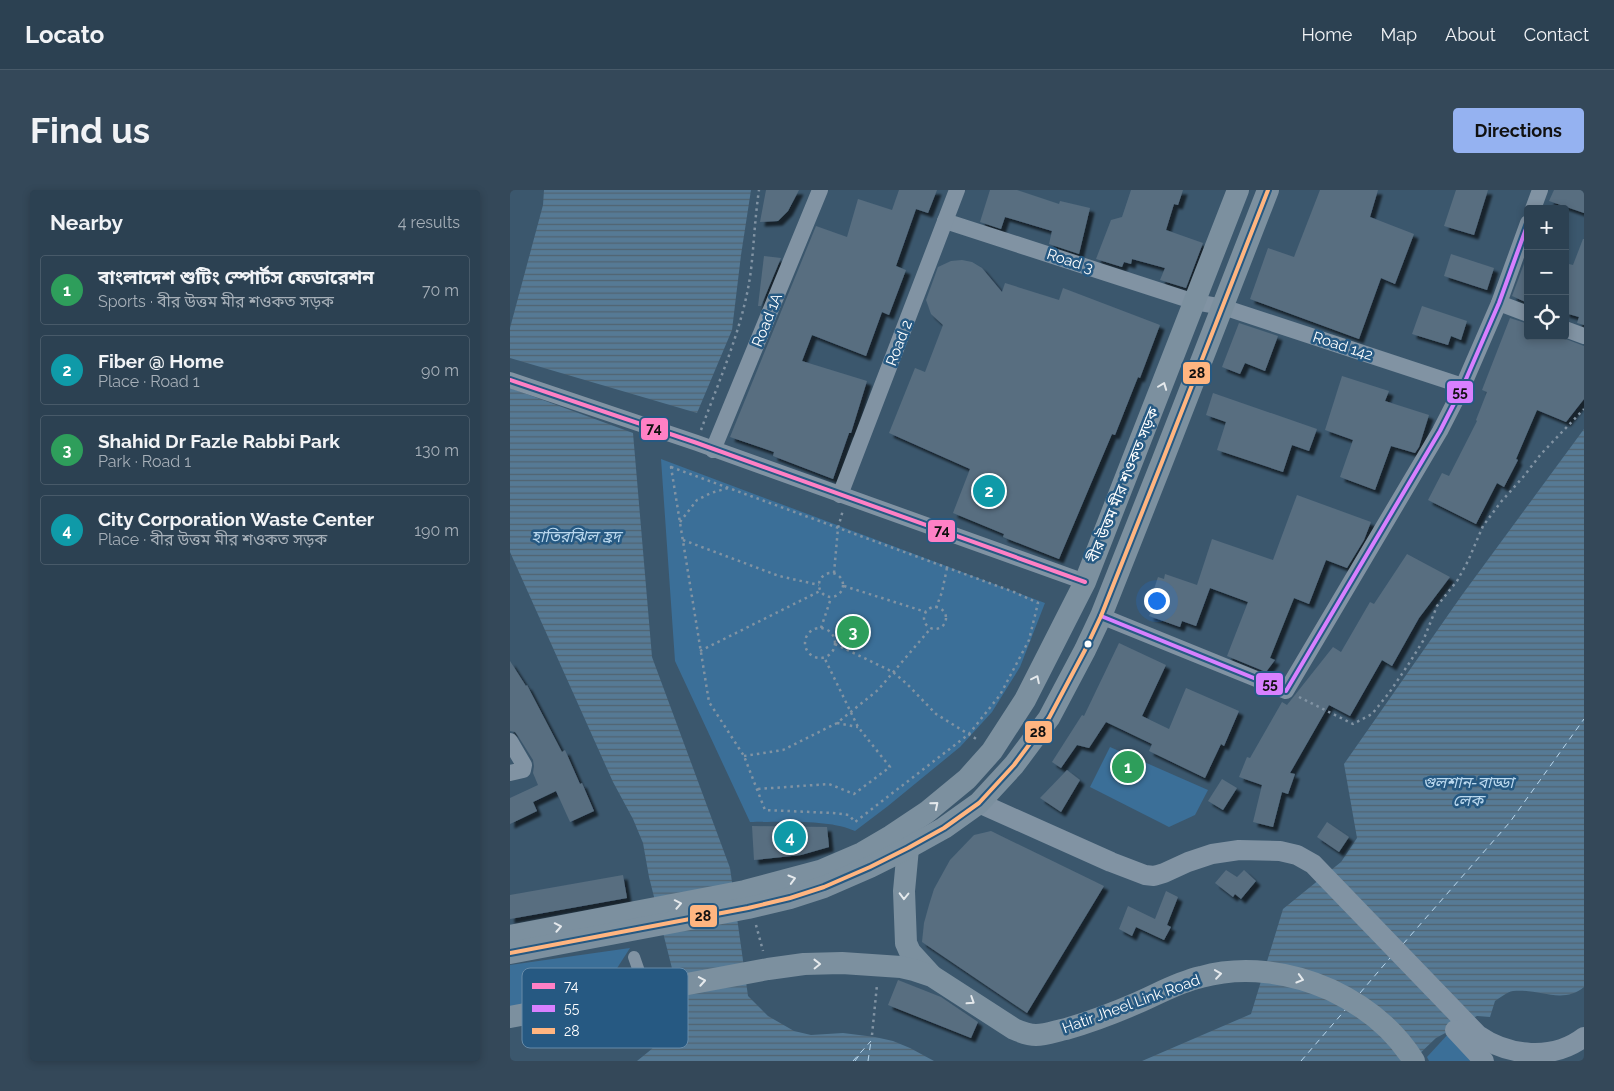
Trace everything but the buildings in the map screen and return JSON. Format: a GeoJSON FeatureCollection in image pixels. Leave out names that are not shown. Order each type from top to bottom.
{"type":"FeatureCollection","features":[{"type":"Feature","properties":{"kind":"main road","name":"বীর উত্তম মীর শওকত সড়ক"},"geometry":{"type":"LineString","coordinates":[[632,922],[749,902],[790,898],[824,888],[870,867],[904,839],[927,812],[967,779],[992,751],[1025,700],[1085,582],[1238,190]]}},
{"type":"Feature","properties":{"kind":"main road","name":"বীর উত্তম মীর শওকত সড়ক"},"geometry":{"type":"LineString","coordinates":[[904,839],[944,828],[979,803],[1014,765],[1049,718],[1062,696],[1101,616],[1268,190]]}},
{"type":"Feature","properties":{"kind":"main road"},"geometry":{"type":"LineString","coordinates":[[904,839],[906,943],[910,952],[932,976]]}},
{"type":"Feature","properties":{"kind":"main road"},"geometry":{"type":"LineString","coordinates":[[510,936],[632,922]]}},
{"type":"Feature","properties":{"kind":"main road"},"geometry":{"type":"LineString","coordinates":[[510,953],[632,922]]}},
{"type":"Feature","properties":{"kind":"main road","name":"Hatir Jheel Link Road"},"geometry":{"type":"LineString","coordinates":[[688,984],[804,964],[842,963],[901,968],[932,976],[1014,1029],[1024,1034],[1036,1035],[1093,1020],[1177,984],[1201,976],[1252,971],[1271,972],[1324,987],[1345,997],[1381,1022],[1414,1061]]}},
{"type":"Feature","properties":{"kind":"street","name":"Road 1A"},"geometry":{"type":"LineString","coordinates":[[713,450],[820,190]]}},
{"type":"Feature","properties":{"kind":"street","name":"Road 2"},"geometry":{"type":"LineString","coordinates":[[840,495],[957,190]]}},
{"type":"Feature","properties":{"kind":"street"},"geometry":{"type":"LineString","coordinates":[[1534,205],[1540,190]]}},
{"type":"Feature","properties":{"kind":"street","name":"Road 3"},"geometry":{"type":"LineString","coordinates":[[945,221],[1195,302],[1223,307]]}},
{"type":"Feature","properties":{"kind":"street"},"geometry":{"type":"LineString","coordinates":[[1101,616],[1286,690],[1440,431],[1463,386],[1499,303],[1524,234]]}},
{"type":"Feature","properties":{"kind":"street"},"geometry":{"type":"LineString","coordinates":[[1499,303],[1524,312]]}},
{"type":"Feature","properties":{"kind":"street","name":"Road 142"},"geometry":{"type":"LineString","coordinates":[[1223,307],[1463,386]]}},
{"type":"Feature","properties":{"kind":"street"},"geometry":{"type":"LineString","coordinates":[[1569,330],[1584,336]]}},
{"type":"Feature","properties":{"kind":"street"},"geometry":{"type":"LineString","coordinates":[[510,380],[697,443],[1085,582]]}},
{"type":"Feature","properties":{"kind":"street"},"geometry":{"type":"LineString","coordinates":[[510,741],[517,769]]}},
{"type":"Feature","properties":{"kind":"street"},"geometry":{"type":"LineString","coordinates":[[979,803],[1111,862],[1154,876],[1164,874],[1188,862],[1212,854],[1239,850],[1280,851],[1297,855],[1480,1047],[1558,1056],[1584,1037]]}},
{"type":"Feature","properties":{"kind":"street"},"geometry":{"type":"LineString","coordinates":[[634,957],[637,968]]}},
{"type":"Feature","properties":{"kind":"path"},"geometry":{"type":"LineString","coordinates":[[697,443],[739,326],[751,271],[759,190]]}},
{"type":"Feature","properties":{"kind":"path"},"geometry":{"type":"LineString","coordinates":[[1286,690],[1353,724],[1372,714],[1389,693],[1423,641],[1437,606],[1457,581],[1483,526],[1541,454],[1584,409]]}},
{"type":"Feature","properties":{"kind":"path"},"geometry":{"type":"LineString","coordinates":[[671,467],[728,488],[1014,592],[1038,604],[1029,640],[1000,695],[970,734],[855,822],[849,815],[765,810],[744,756],[709,702],[671,467]]}},
{"type":"Feature","properties":{"kind":"path"},"geometry":{"type":"LineString","coordinates":[[680,522],[696,500],[728,488]]}},
{"type":"Feature","properties":{"kind":"path"},"geometry":{"type":"LineString","coordinates":[[834,573],[838,528]]}},
{"type":"Feature","properties":{"kind":"path"},"geometry":{"type":"LineString","coordinates":[[683,540],[779,576],[819,585]]}},
{"type":"Feature","properties":{"kind":"path"},"geometry":{"type":"LineString","coordinates":[[936,608],[942,592],[947,568]]}},
{"type":"Feature","properties":{"kind":"path"},"geometry":{"type":"LineString","coordinates":[[834,573],[840,576],[844,586],[839,596],[832,598],[825,596],[820,591],[819,585],[821,578],[827,574],[834,573]]}},
{"type":"Feature","properties":{"kind":"path"},"geometry":{"type":"LineString","coordinates":[[844,586],[926,612]]}},
{"type":"Feature","properties":{"kind":"path"},"geometry":{"type":"LineString","coordinates":[[700,651],[820,591]]}},
{"type":"Feature","properties":{"kind":"path"},"geometry":{"type":"LineString","coordinates":[[822,628],[832,598]]}},
{"type":"Feature","properties":{"kind":"path"},"geometry":{"type":"LineString","coordinates":[[936,608],[942,610],[946,619],[940,628],[931,628],[925,623],[926,612],[936,608]]}},
{"type":"Feature","properties":{"kind":"path"},"geometry":{"type":"LineString","coordinates":[[816,628],[822,628],[830,631],[835,639],[835,644],[832,652],[820,658],[807,651],[805,642],[808,633],[816,628]]}},
{"type":"Feature","properties":{"kind":"path"},"geometry":{"type":"LineString","coordinates":[[744,756],[783,750],[837,723],[878,690],[931,628]]}},
{"type":"Feature","properties":{"kind":"path"},"geometry":{"type":"LineString","coordinates":[[835,644],[893,672],[936,714],[970,734]]}},
{"type":"Feature","properties":{"kind":"path"},"geometry":{"type":"LineString","coordinates":[[758,789],[829,784],[854,794],[890,767],[858,727],[824,657]]}},
{"type":"Feature","properties":{"kind":"path"},"geometry":{"type":"LineString","coordinates":[[837,723],[858,727]]}},
{"type":"Feature","properties":{"kind":"path"},"geometry":{"type":"LineString","coordinates":[[749,902],[768,970]]}},
{"type":"Feature","properties":{"kind":"path"},"geometry":{"type":"LineString","coordinates":[[872,1035],[879,966]]}},
{"type":"Feature","properties":{"kind":"shaded area"},"geometry":{"type":"Polygon","coordinates":[[[661,459],[1045,603],[1020,667],[992,712],[960,747],[855,831],[845,827],[819,823],[750,822],[675,661],[661,459]]]}},
{"type":"Feature","properties":{"kind":"shaded area"},"geometry":{"type":"Polygon","coordinates":[[[1110,747],[1208,790],[1195,815],[1169,827],[1090,787],[1110,747]]]}},
{"type":"Feature","properties":{"kind":"shaded area"},"geometry":{"type":"Polygon","coordinates":[[[630,948],[617,968],[522,968],[522,1010],[510,1013],[510,965],[630,948]]]}},
{"type":"Feature","properties":{"kind":"shaded area"},"geometry":{"type":"Polygon","coordinates":[[[1450,1032],[1474,1061],[1429,1061],[1427,1057],[1450,1032]]]}},
{"type":"Feature","properties":{"kind":"water"},"geometry":{"type":"Polygon","coordinates":[[[544,190],[751,190],[732,330],[697,413],[510,358],[510,328],[543,205],[544,190]]]}},
{"type":"Feature","properties":{"kind":"water","name":"হাতিরঝিল হ্রদ"},"geometry":{"type":"Polygon","coordinates":[[[510,388],[633,433],[652,657],[730,868],[748,996],[768,1016],[794,1031],[811,1035],[843,1033],[875,1037],[893,1041],[934,1061],[637,1061],[652,1048],[688,1048],[688,968],[672,968],[649,877],[643,843],[633,819],[613,782],[510,552],[510,388]]]}},
{"type":"Feature","properties":{"kind":"water","name":"গুলশান-বাড্ডা লেক"},"geometry":{"type":"Polygon","coordinates":[[[1584,429],[1584,987],[1567,995],[1550,995],[1522,991],[1508,993],[1495,1001],[1490,1017],[1477,1016],[1436,1038],[1412,1061],[1142,1061],[1251,1014],[1283,909],[1341,862],[1357,838],[1344,764],[1462,595],[1584,429]]]}},
{"type":"Feature","properties":{"kind":"ferry route"},"geometry":{"type":"LineString","coordinates":[[1403,944],[1510,822],[1584,719]]}},
{"type":"Feature","properties":{"kind":"ferry route"},"geometry":{"type":"LineString","coordinates":[[1360,993],[1390,958]]}},
{"type":"Feature","properties":{"kind":"ferry route"},"geometry":{"type":"LineString","coordinates":[[1301,1061],[1346,1009]]}},
{"type":"Feature","properties":{"kind":"ferry route"},"geometry":{"type":"LineString","coordinates":[[853,1061],[871,1041]]}},
{"type":"Feature","properties":{"kind":"ferry route"},"geometry":{"type":"LineString","coordinates":[[868,1061],[871,1041]]}},
{"type":"Feature","properties":{"kind":"ferry route"},"geometry":{"type":"LineString","coordinates":[[855,1061],[860,1054]]}},
{"type":"Feature","properties":{"kind":"transit line","name":"28"},"geometry":{"type":"LineString","coordinates":[[510,953],[748,908],[790,898],[824,887],[908,848],[944,828],[979,803],[1014,765],[1049,718],[1085,650],[1101,616],[1268,190]]}},
{"type":"Feature","properties":{"kind":"transit line","name":"55"},"geometry":{"type":"LineString","coordinates":[[1101,616],[1286,691],[1440,431],[1463,386],[1499,303],[1524,234]]}},
{"type":"Feature","properties":{"kind":"transit line","name":"74"},"geometry":{"type":"LineString","coordinates":[[510,380],[697,443],[1085,582]]}},
{"type":"Feature","properties":{"kind":"place","name":"Fiber @ Home"},"geometry":{"type":"Point","coordinates":[989,491]}},
{"type":"Feature","properties":{"kind":"place","name":"Shahid Dr Fazle Rabbi Park"},"geometry":{"type":"Point","coordinates":[853,632]}},
{"type":"Feature","properties":{"kind":"place","name":"বাংলাদেশ শুটিং স্পোর্টস ফেডারেশন"},"geometry":{"type":"Point","coordinates":[1128,767]}},
{"type":"Feature","properties":{"kind":"place","name":"City Corporation Waste Center"},"geometry":{"type":"Point","coordinates":[790,837]}}]}
